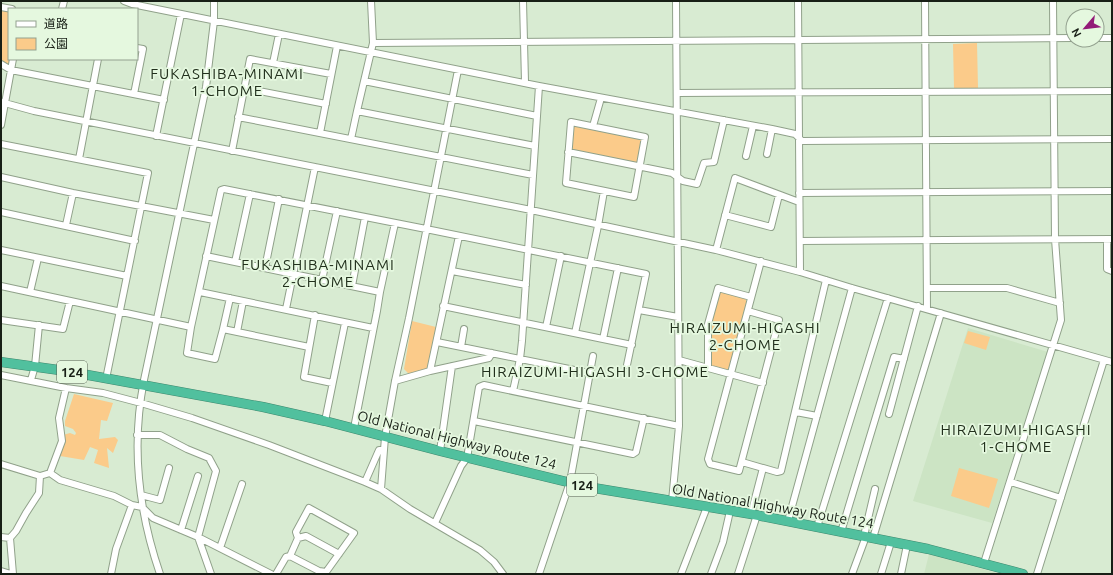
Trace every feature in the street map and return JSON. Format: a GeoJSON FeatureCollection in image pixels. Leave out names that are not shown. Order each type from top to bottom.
{"type":"FeatureCollection","features":[{"type":"Feature","properties":{"kind":"highway","name":"Old National Highway Route 124"},"geometry":{"type":"LineString","coordinates":[[1,362],[35,366],[263,407],[354,428],[467,458],[588,487],[788,521],[928,549],[1023,574]]}},
{"type":"Feature","properties":{"kind":"street"},"geometry":{"type":"LineString","coordinates":[[124,1],[132,7],[181,14],[539,86],[795,134],[802,141],[1112,139]]}},
{"type":"Feature","properties":{"kind":"street"},"geometry":{"type":"LineString","coordinates":[[160,574],[152,551],[140,495],[137,470],[137,435],[143,385],[206,87],[214,21],[214,1]]}},
{"type":"Feature","properties":{"kind":"street"},"geometry":{"type":"LineString","coordinates":[[351,139],[373,44],[371,1]]}},
{"type":"Feature","properties":{"kind":"street"},"geometry":{"type":"LineString","coordinates":[[523,1],[524,82]]}},
{"type":"Feature","properties":{"kind":"street"},"geometry":{"type":"LineString","coordinates":[[672,501],[679,426],[676,1]]}},
{"type":"Feature","properties":{"kind":"street"},"geometry":{"type":"LineString","coordinates":[[798,1],[800,272]]}},
{"type":"Feature","properties":{"kind":"street"},"geometry":{"type":"LineString","coordinates":[[925,1],[927,309]]}},
{"type":"Feature","properties":{"kind":"street"},"geometry":{"type":"LineString","coordinates":[[984,563],[1062,320],[1055,239],[1053,1]]}},
{"type":"Feature","properties":{"kind":"street"},"geometry":{"type":"LineString","coordinates":[[156,136],[181,14]]}},
{"type":"Feature","properties":{"kind":"street"},"geometry":{"type":"LineString","coordinates":[[273,63],[279,34]]}},
{"type":"Feature","properties":{"kind":"street"},"geometry":{"type":"LineString","coordinates":[[373,44],[1065,38]]}},
{"type":"Feature","properties":{"kind":"street"},"geometry":{"type":"LineString","coordinates":[[320,133],[337,46]]}},
{"type":"Feature","properties":{"kind":"street"},"geometry":{"type":"LineString","coordinates":[[134,94],[143,49],[138,48]]}},
{"type":"Feature","properties":{"kind":"street"},"geometry":{"type":"LineString","coordinates":[[232,150],[250,58],[331,74]]}},
{"type":"Feature","properties":{"kind":"street"},"geometry":{"type":"LineString","coordinates":[[1,125],[3,102],[13,60]]}},
{"type":"Feature","properties":{"kind":"street"},"geometry":{"type":"LineString","coordinates":[[79,159],[98,60]]}},
{"type":"Feature","properties":{"kind":"street"},"geometry":{"type":"LineString","coordinates":[[1,64],[11,70],[164,100]]}},
{"type":"Feature","properties":{"kind":"street"},"geometry":{"type":"LineString","coordinates":[[381,489],[385,437],[395,381],[442,158],[458,70]]}},
{"type":"Feature","properties":{"kind":"street"},"geometry":{"type":"LineString","coordinates":[[364,81],[537,116]]}},
{"type":"Feature","properties":{"kind":"street"},"geometry":{"type":"LineString","coordinates":[[513,391],[520,360],[539,86]]}},
{"type":"Feature","properties":{"kind":"street"},"geometry":{"type":"LineString","coordinates":[[244,88],[326,104]]}},
{"type":"Feature","properties":{"kind":"street"},"geometry":{"type":"LineString","coordinates":[[677,93],[1112,91]]}},
{"type":"Feature","properties":{"kind":"street"},"geometry":{"type":"LineString","coordinates":[[593,126],[601,98]]}},
{"type":"Feature","properties":{"kind":"street"},"geometry":{"type":"LineString","coordinates":[[3,102],[34,111],[86,122],[531,210],[598,226],[716,250],[800,272],[1112,362]]}},
{"type":"Feature","properties":{"kind":"street"},"geometry":{"type":"LineString","coordinates":[[357,111],[535,146]]}},
{"type":"Feature","properties":{"kind":"street"},"geometry":{"type":"LineString","coordinates":[[238,117],[533,175]]}},
{"type":"Feature","properties":{"kind":"street"},"geometry":{"type":"LineString","coordinates":[[568,152],[672,173],[682,181],[697,184],[704,163],[714,162],[724,120]]}},
{"type":"Feature","properties":{"kind":"street"},"geometry":{"type":"LineString","coordinates":[[571,122],[645,137],[634,197],[566,183],[568,152],[571,122]]}},
{"type":"Feature","properties":{"kind":"street"},"geometry":{"type":"LineString","coordinates":[[746,156],[753,126]]}},
{"type":"Feature","properties":{"kind":"street"},"geometry":{"type":"LineString","coordinates":[[767,154],[772,130]]}},
{"type":"Feature","properties":{"kind":"street"},"geometry":{"type":"LineString","coordinates":[[1,144],[148,173],[106,379]]}},
{"type":"Feature","properties":{"kind":"street"},"geometry":{"type":"LineString","coordinates":[[286,310],[315,167]]}},
{"type":"Feature","properties":{"kind":"street"},"geometry":{"type":"LineString","coordinates":[[1,177],[73,193],[214,220]]}},
{"type":"Feature","properties":{"kind":"street"},"geometry":{"type":"LineString","coordinates":[[716,250],[735,178],[799,202]]}},
{"type":"Feature","properties":{"kind":"street"},"geometry":{"type":"LineString","coordinates":[[230,298],[215,359],[187,353],[214,220],[221,190],[224,189],[528,249],[646,274],[640,310],[627,365]]}},
{"type":"Feature","properties":{"kind":"street"},"geometry":{"type":"LineString","coordinates":[[575,333],[604,191]]}},
{"type":"Feature","properties":{"kind":"street"},"geometry":{"type":"LineString","coordinates":[[799,193],[1112,191]]}},
{"type":"Feature","properties":{"kind":"street"},"geometry":{"type":"LineString","coordinates":[[66,225],[73,193]]}},
{"type":"Feature","properties":{"kind":"street"},"geometry":{"type":"LineString","coordinates":[[235,262],[250,194]]}},
{"type":"Feature","properties":{"kind":"street"},"geometry":{"type":"LineString","coordinates":[[725,215],[771,227],[779,195]]}},
{"type":"Feature","properties":{"kind":"street"},"geometry":{"type":"LineString","coordinates":[[265,268],[279,199]]}},
{"type":"Feature","properties":{"kind":"street"},"geometry":{"type":"LineString","coordinates":[[322,280],[337,211]]}},
{"type":"Feature","properties":{"kind":"street"},"geometry":{"type":"LineString","coordinates":[[1,212],[135,240]]}},
{"type":"Feature","properties":{"kind":"street"},"geometry":{"type":"LineString","coordinates":[[352,286],[365,217]]}},
{"type":"Feature","properties":{"kind":"street"},"geometry":{"type":"LineString","coordinates":[[354,428],[395,223]]}},
{"type":"Feature","properties":{"kind":"street"},"geometry":{"type":"LineString","coordinates":[[430,371],[459,236]]}},
{"type":"Feature","properties":{"kind":"street"},"geometry":{"type":"LineString","coordinates":[[800,241],[1110,239],[1107,269],[1112,271]]}},
{"type":"Feature","properties":{"kind":"street"},"geometry":{"type":"LineString","coordinates":[[1,250],[127,276]]}},
{"type":"Feature","properties":{"kind":"street"},"geometry":{"type":"LineString","coordinates":[[206,256],[380,292]]}},
{"type":"Feature","properties":{"kind":"street"},"geometry":{"type":"LineString","coordinates":[[546,328],[561,256]]}},
{"type":"Feature","properties":{"kind":"street"},"geometry":{"type":"LineString","coordinates":[[30,292],[38,258]]}},
{"type":"Feature","properties":{"kind":"street"},"geometry":{"type":"LineString","coordinates":[[748,311],[779,320],[739,472],[710,464],[708,459],[761,261]]}},
{"type":"Feature","properties":{"kind":"street"},"geometry":{"type":"LineString","coordinates":[[603,339],[618,268]]}},
{"type":"Feature","properties":{"kind":"street"},"geometry":{"type":"LineString","coordinates":[[452,271],[526,285]]}},
{"type":"Feature","properties":{"kind":"street"},"geometry":{"type":"LineString","coordinates":[[742,462],[777,472],[781,471],[826,280]]}},
{"type":"Feature","properties":{"kind":"street"},"geometry":{"type":"LineString","coordinates":[[1,286],[157,320],[192,326]]}},
{"type":"Feature","properties":{"kind":"street"},"geometry":{"type":"LineString","coordinates":[[708,368],[708,324],[718,288],[751,297]]}},
{"type":"Feature","properties":{"kind":"street"},"geometry":{"type":"LineString","coordinates":[[788,521],[852,288]]}},
{"type":"Feature","properties":{"kind":"street"},"geometry":{"type":"LineString","coordinates":[[927,288],[1007,288],[1060,303]]}},
{"type":"Feature","properties":{"kind":"street"},"geometry":{"type":"LineString","coordinates":[[200,292],[373,328]]}},
{"type":"Feature","properties":{"kind":"street"},"geometry":{"type":"LineString","coordinates":[[817,527],[888,298]]}},
{"type":"Feature","properties":{"kind":"street"},"geometry":{"type":"LineString","coordinates":[[1,320],[63,329],[70,301]]}},
{"type":"Feature","properties":{"kind":"street"},"geometry":{"type":"LineString","coordinates":[[237,332],[243,301]]}},
{"type":"Feature","properties":{"kind":"street"},"geometry":{"type":"LineString","coordinates":[[443,306],[632,345]]}},
{"type":"Feature","properties":{"kind":"street"},"geometry":{"type":"LineString","coordinates":[[889,414],[918,306]]}},
{"type":"Feature","properties":{"kind":"street"},"geometry":{"type":"LineString","coordinates":[[640,310],[678,317]]}},
{"type":"Feature","properties":{"kind":"street"},"geometry":{"type":"LineString","coordinates":[[852,574],[865,539],[868,537],[941,313]]}},
{"type":"Feature","properties":{"kind":"street"},"geometry":{"type":"LineString","coordinates":[[315,315],[304,377],[332,383]]}},
{"type":"Feature","properties":{"kind":"street"},"geometry":{"type":"LineString","coordinates":[[324,421],[345,323]]}},
{"type":"Feature","properties":{"kind":"street"},"geometry":{"type":"LineString","coordinates":[[31,380],[35,366],[39,325]]}},
{"type":"Feature","properties":{"kind":"street"},"geometry":{"type":"LineString","coordinates":[[223,329],[309,347]]}},
{"type":"Feature","properties":{"kind":"street"},"geometry":{"type":"LineString","coordinates":[[460,347],[464,329]]}},
{"type":"Feature","properties":{"kind":"street"},"geometry":{"type":"LineString","coordinates":[[437,342],[589,373]]}},
{"type":"Feature","properties":{"kind":"street"},"geometry":{"type":"LineString","coordinates":[[395,381],[430,371],[489,358],[492,353]]}},
{"type":"Feature","properties":{"kind":"street"},"geometry":{"type":"LineString","coordinates":[[539,574],[570,482],[593,356]]}},
{"type":"Feature","properties":{"kind":"street"},"geometry":{"type":"LineString","coordinates":[[841,532],[894,357],[904,359]]}},
{"type":"Feature","properties":{"kind":"street"},"geometry":{"type":"LineString","coordinates":[[679,360],[763,383]]}},
{"type":"Feature","properties":{"kind":"street"},"geometry":{"type":"LineString","coordinates":[[1037,574],[1104,360]]}},
{"type":"Feature","properties":{"kind":"street"},"geometry":{"type":"LineString","coordinates":[[440,451],[452,366]]}},
{"type":"Feature","properties":{"kind":"street"},"geometry":{"type":"LineString","coordinates":[[1,375],[66,388],[104,393],[141,403],[192,418],[269,445],[365,482],[381,489],[410,509],[480,550],[494,562],[503,574]]}},
{"type":"Feature","properties":{"kind":"street"},"geometry":{"type":"LineString","coordinates":[[435,523],[461,466],[467,458],[479,388],[484,385],[679,426]]}},
{"type":"Feature","properties":{"kind":"street"},"geometry":{"type":"LineString","coordinates":[[50,473],[62,441],[59,418],[66,388]]}},
{"type":"Feature","properties":{"kind":"street"},"geometry":{"type":"LineString","coordinates":[[796,412],[817,416]]}},
{"type":"Feature","properties":{"kind":"street"},"geometry":{"type":"LineString","coordinates":[[474,421],[633,454],[636,452],[644,418]]}},
{"type":"Feature","properties":{"kind":"street"},"geometry":{"type":"LineString","coordinates":[[137,435],[160,435],[187,449],[209,458],[216,471],[198,537],[211,574]]}},
{"type":"Feature","properties":{"kind":"street"},"geometry":{"type":"LineString","coordinates":[[365,482],[379,450],[384,450]]}},
{"type":"Feature","properties":{"kind":"street"},"geometry":{"type":"LineString","coordinates":[[1,464],[40,476],[50,473]]}},
{"type":"Feature","properties":{"kind":"street"},"geometry":{"type":"LineString","coordinates":[[140,495],[160,500],[169,468]]}},
{"type":"Feature","properties":{"kind":"street"},"geometry":{"type":"LineString","coordinates":[[738,574],[754,515],[763,468]]}},
{"type":"Feature","properties":{"kind":"street"},"geometry":{"type":"LineString","coordinates":[[50,473],[60,480],[114,496],[132,505],[142,506],[153,518],[198,537],[270,574]]}},
{"type":"Feature","properties":{"kind":"street"},"geometry":{"type":"LineString","coordinates":[[1,571],[12,574],[10,538],[16,531],[39,493],[40,476]]}},
{"type":"Feature","properties":{"kind":"street"},"geometry":{"type":"LineString","coordinates":[[181,530],[198,476]]}},
{"type":"Feature","properties":{"kind":"street"},"geometry":{"type":"LineString","coordinates":[[1011,482],[1061,498]]}},
{"type":"Feature","properties":{"kind":"street"},"geometry":{"type":"LineString","coordinates":[[220,548],[242,484]]}},
{"type":"Feature","properties":{"kind":"street"},"geometry":{"type":"LineString","coordinates":[[868,537],[875,489]]}},
{"type":"Feature","properties":{"kind":"street"},"geometry":{"type":"LineString","coordinates":[[111,574],[116,549],[132,505]]}},
{"type":"Feature","properties":{"kind":"street"},"geometry":{"type":"LineString","coordinates":[[681,574],[707,507]]}},
{"type":"Feature","properties":{"kind":"street"},"geometry":{"type":"LineString","coordinates":[[276,574],[286,557],[290,556],[298,538],[296,532],[309,508],[354,533],[326,572],[318,573],[290,556]]}},
{"type":"Feature","properties":{"kind":"street"},"geometry":{"type":"LineString","coordinates":[[711,574],[723,542],[730,511]]}},
{"type":"Feature","properties":{"kind":"street"},"geometry":{"type":"LineString","coordinates":[[298,538],[306,536],[339,554]]}},
{"type":"Feature","properties":{"kind":"street"},"geometry":{"type":"LineString","coordinates":[[1,537],[10,538]]}},
{"type":"Feature","properties":{"kind":"street"},"geometry":{"type":"LineString","coordinates":[[881,574],[891,542]]}},
{"type":"Feature","properties":{"kind":"street"},"geometry":{"type":"LineString","coordinates":[[901,574],[908,545]]}},
{"type":"Feature","properties":{"kind":"shaded area"},"geometry":{"type":"Polygon","coordinates":[[[968,328],[1048,352],[992,523],[913,501],[968,328]]]}},
{"type":"Feature","properties":{"kind":"shaded area"},"geometry":{"type":"Polygon","coordinates":[[[929,554],[1000,574],[924,574],[929,554]]]}},
{"type":"Feature","properties":{"kind":"green space"},"geometry":{"type":"Polygon","coordinates":[[[1,10],[8,11],[8,60],[12,60],[11,64],[9,65],[1,61],[1,10]]]}},
{"type":"Feature","properties":{"kind":"green space"},"geometry":{"type":"Polygon","coordinates":[[[977,43],[978,88],[954,88],[953,44],[977,43]]]}},
{"type":"Feature","properties":{"kind":"green space"},"geometry":{"type":"Polygon","coordinates":[[[573,125],[642,138],[637,163],[571,150],[573,125]]]}},
{"type":"Feature","properties":{"kind":"green space"},"geometry":{"type":"Polygon","coordinates":[[[721,292],[745,298],[747,303],[729,369],[727,370],[711,366],[710,322],[719,293],[721,292]]]}},
{"type":"Feature","properties":{"kind":"green space"},"geometry":{"type":"Polygon","coordinates":[[[412,321],[436,327],[430,367],[409,374],[404,369],[412,321]]]}},
{"type":"Feature","properties":{"kind":"green space"},"geometry":{"type":"Polygon","coordinates":[[[968,331],[990,337],[986,350],[964,343],[968,331]]]}},
{"type":"Feature","properties":{"kind":"green space"},"geometry":{"type":"Polygon","coordinates":[[[74,394],[113,403],[107,421],[101,420],[99,439],[115,437],[118,440],[113,453],[107,448],[109,468],[94,463],[98,450],[90,447],[84,460],[60,456],[63,435],[70,433],[75,435],[76,433],[73,429],[65,426],[65,421],[74,394]]]}},
{"type":"Feature","properties":{"kind":"green space"},"geometry":{"type":"Polygon","coordinates":[[[959,468],[998,479],[989,508],[951,496],[959,468]]]}},
{"type":"Feature","properties":{"kind":"district","name":"FUKASHIBA-MINAMI 1-CHOME"},"geometry":{"type":"Point","coordinates":[227,82]}},
{"type":"Feature","properties":{"kind":"district","name":"FUKASHIBA-MINAMI 2-CHOME"},"geometry":{"type":"Point","coordinates":[318,272]}},
{"type":"Feature","properties":{"kind":"district","name":"HIRAIZUMI-HIGASHI 2-CHOME"},"geometry":{"type":"Point","coordinates":[745,336]}},
{"type":"Feature","properties":{"kind":"district","name":"HIRAIZUMI-HIGASHI 3-CHOME"},"geometry":{"type":"Point","coordinates":[595,371]}},
{"type":"Feature","properties":{"kind":"district","name":"HIRAIZUMI-HIGASHI 1-CHOME"},"geometry":{"type":"Point","coordinates":[1016,438]}}]}
